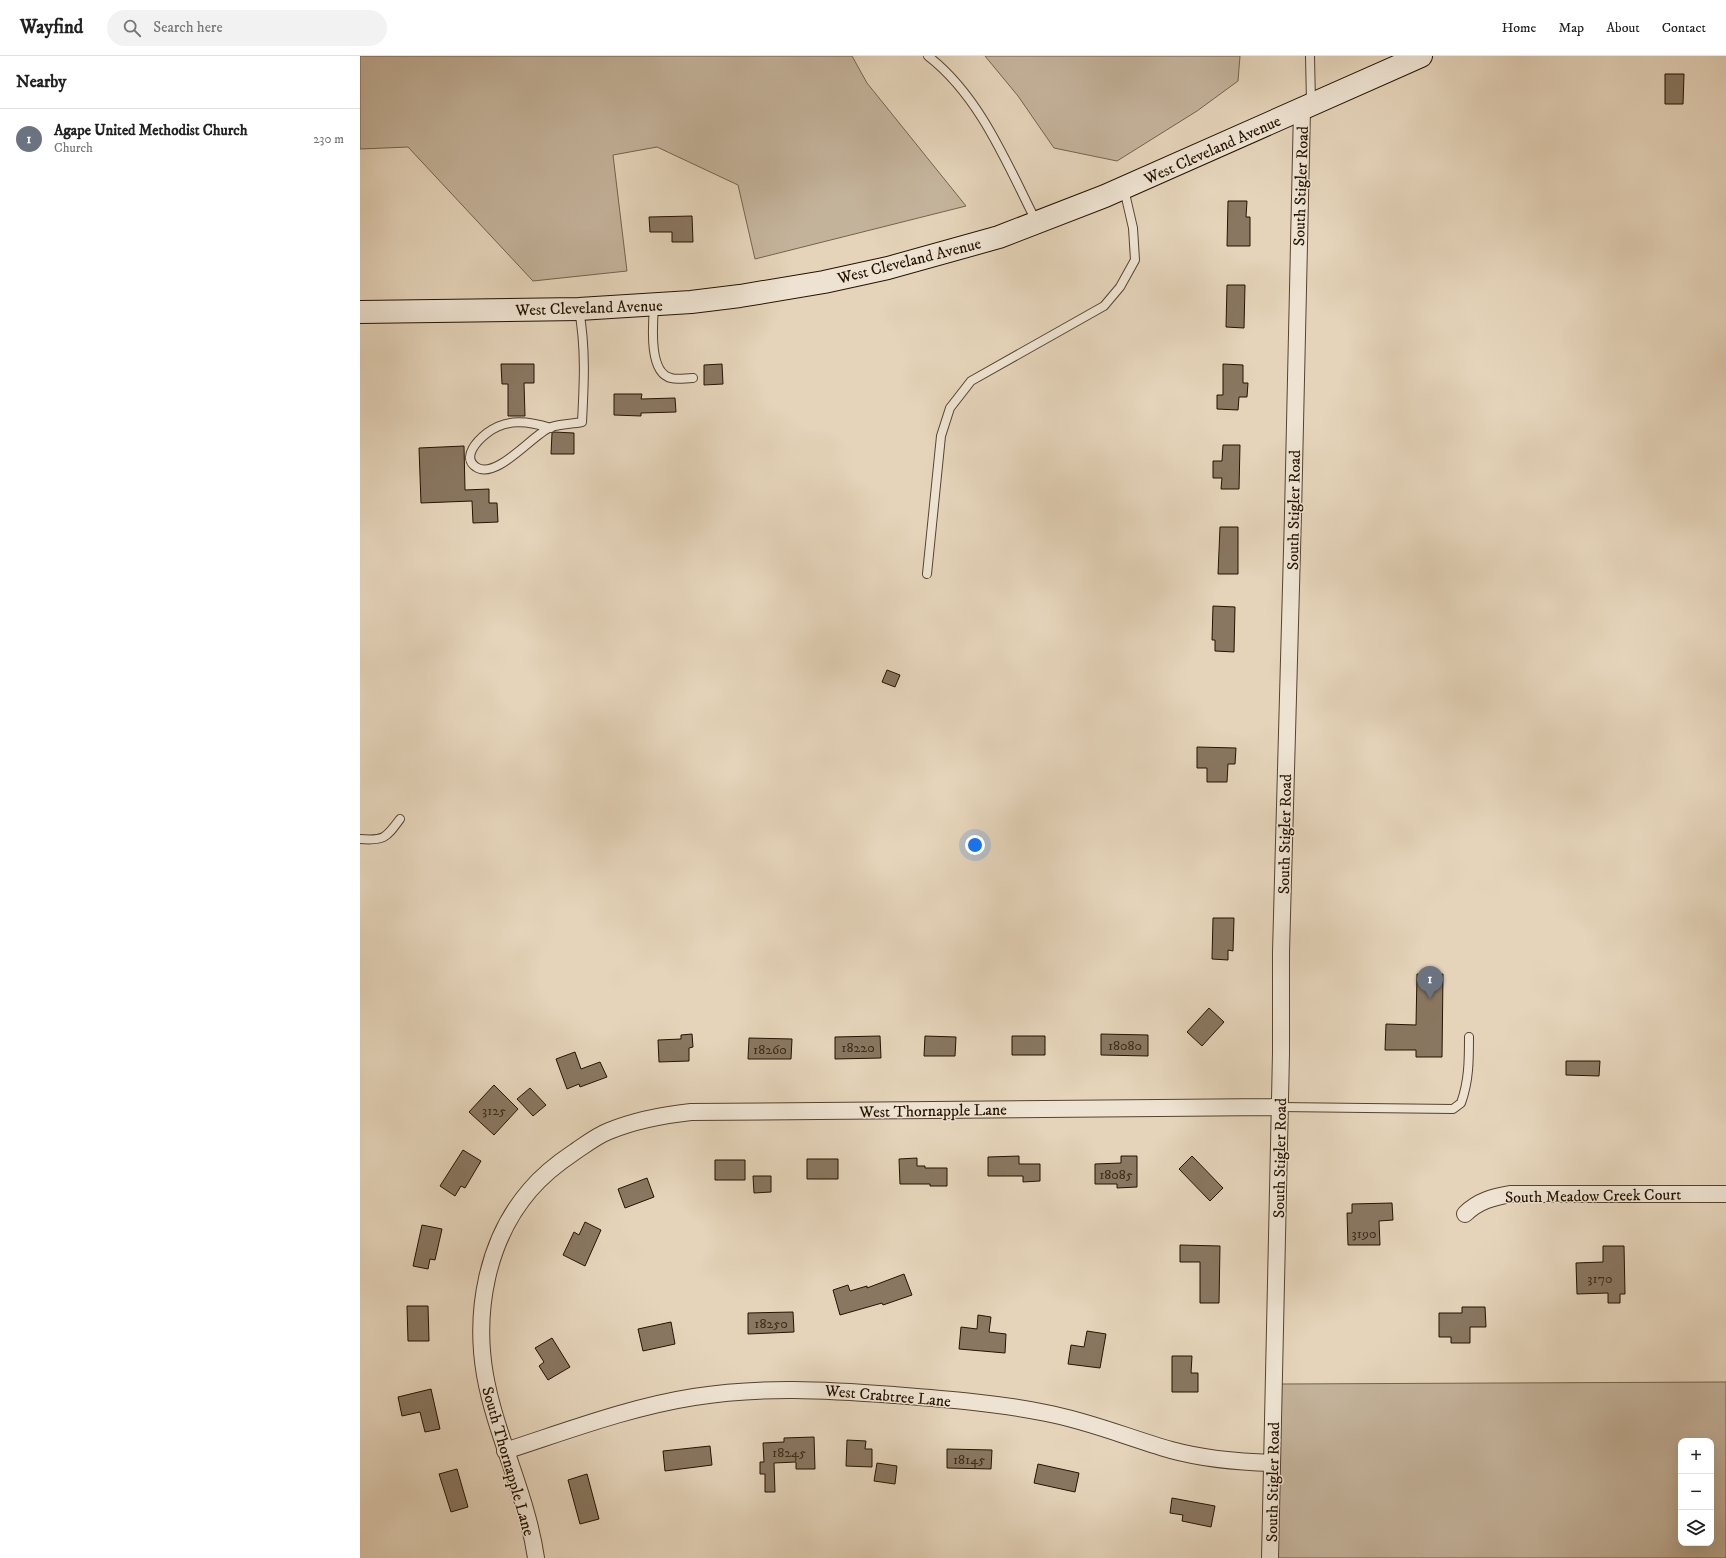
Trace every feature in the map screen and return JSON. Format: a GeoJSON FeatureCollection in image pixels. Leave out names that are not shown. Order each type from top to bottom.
{"type":"FeatureCollection","features":[{"type":"Feature","properties":{"kind":"main road","name":"West Cleveland Avenue"},"geometry":{"type":"LineString","coordinates":[[360,312],[579,309],[654,305],[740,296],[824,282],[918,261],[999,236],[1123,188],[1421,56]]}},
{"type":"Feature","properties":{"kind":"street","name":"South Stigler Road"},"geometry":{"type":"LineString","coordinates":[[1270,1558],[1280,1107],[1281,952],[1293,514],[1307,107]]}},
{"type":"Feature","properties":{"kind":"street","name":"West Thornapple Lane"},"geometry":{"type":"LineString","coordinates":[[592,1141],[608,1132],[639,1121],[664,1115],[691,1112],[1280,1107]]}},
{"type":"Feature","properties":{"kind":"street","name":"South Thornapple Lane"},"geometry":{"type":"LineString","coordinates":[[536,1558],[523,1507],[495,1420],[482,1353],[481,1316],[490,1265],[503,1231],[528,1191],[563,1160],[592,1141]]}},
{"type":"Feature","properties":{"kind":"street","name":"South Meadow Creek Court"},"geometry":{"type":"LineString","coordinates":[[1465,1214],[1481,1202],[1496,1196],[1511,1194],[1726,1194]]}},
{"type":"Feature","properties":{"kind":"street","name":"West Crabtree Lane"},"geometry":{"type":"LineString","coordinates":[[506,1451],[592,1422],[670,1401],[718,1394],[783,1389],[813,1389],[910,1396],[1020,1408],[1074,1419],[1179,1452],[1231,1462],[1272,1464]]}},
{"type":"Feature","properties":{"kind":"lane"},"geometry":{"type":"LineString","coordinates":[[928,56],[944,68],[969,98],[1003,156],[1036,222]]}},
{"type":"Feature","properties":{"kind":"lane"},"geometry":{"type":"LineString","coordinates":[[1307,107],[1310,56]]}},
{"type":"Feature","properties":{"kind":"lane"},"geometry":{"type":"LineString","coordinates":[[926,574],[941,436],[950,408],[971,381],[1104,306],[1120,287],[1135,260],[1133,228],[1123,188]]}},
{"type":"Feature","properties":{"kind":"lane"},"geometry":{"type":"LineString","coordinates":[[654,305],[655,358],[660,369],[664,375],[670,378],[693,378]]}},
{"type":"Feature","properties":{"kind":"lane"},"geometry":{"type":"LineString","coordinates":[[551,428],[532,422],[519,421],[496,427],[474,444],[470,454],[471,462],[476,468],[484,470],[494,467],[507,461],[551,428],[582,422],[585,371],[584,345],[579,309]]}},
{"type":"Feature","properties":{"kind":"lane"},"geometry":{"type":"LineString","coordinates":[[360,839],[375,840],[384,838],[400,819]]}},
{"type":"Feature","properties":{"kind":"lane"},"geometry":{"type":"LineString","coordinates":[[1280,1107],[1453,1109],[1462,1104],[1465,1092],[1469,1073],[1469,1037]]}},
{"type":"Feature","properties":{"kind":"shaded area"},"geometry":{"type":"Polygon","coordinates":[[[360,56],[852,56],[867,83],[966,206],[755,259],[738,185],[657,147],[613,155],[627,271],[533,281],[408,147],[360,149],[360,56]]]}},
{"type":"Feature","properties":{"kind":"shaded area"},"geometry":{"type":"Polygon","coordinates":[[[985,56],[1240,56],[1238,81],[1197,111],[1117,161],[1054,148],[1018,96],[985,56]]]}},
{"type":"Feature","properties":{"kind":"shaded area"},"geometry":{"type":"Polygon","coordinates":[[[1726,1382],[1726,1558],[1276,1558],[1281,1384],[1726,1382]]]}},
{"type":"Feature","properties":{"kind":"building"},"geometry":{"type":"Polygon","coordinates":[[[1665,74],[1684,74],[1683,104],[1665,104],[1665,74]]]}},
{"type":"Feature","properties":{"kind":"building"},"geometry":{"type":"Polygon","coordinates":[[[1228,201],[1247,201],[1246,217],[1250,217],[1250,246],[1227,246],[1228,201]]]}},
{"type":"Feature","properties":{"kind":"building"},"geometry":{"type":"Polygon","coordinates":[[[692,216],[693,242],[672,242],[672,232],[650,232],[649,217],[692,216]]]}},
{"type":"Feature","properties":{"kind":"building"},"geometry":{"type":"Polygon","coordinates":[[[1227,285],[1245,285],[1244,328],[1226,327],[1227,285]]]}},
{"type":"Feature","properties":{"kind":"building"},"geometry":{"type":"Polygon","coordinates":[[[501,364],[534,364],[534,383],[524,383],[525,416],[508,416],[508,384],[502,384],[501,364]]]}},
{"type":"Feature","properties":{"kind":"building"},"geometry":{"type":"Polygon","coordinates":[[[722,364],[723,384],[704,385],[704,365],[722,364]]]}},
{"type":"Feature","properties":{"kind":"building"},"geometry":{"type":"Polygon","coordinates":[[[1223,364],[1243,365],[1243,383],[1248,383],[1247,397],[1239,397],[1238,410],[1217,409],[1217,395],[1223,395],[1223,364]]]}},
{"type":"Feature","properties":{"kind":"building"},"geometry":{"type":"Polygon","coordinates":[[[614,394],[642,394],[641,399],[675,398],[676,412],[641,413],[641,416],[614,415],[614,394]]]}},
{"type":"Feature","properties":{"kind":"building"},"geometry":{"type":"Polygon","coordinates":[[[552,433],[574,433],[574,454],[551,454],[552,433]]]}},
{"type":"Feature","properties":{"kind":"building"},"geometry":{"type":"Polygon","coordinates":[[[1223,445],[1240,445],[1239,489],[1221,489],[1222,478],[1213,478],[1213,461],[1222,461],[1223,445]]]}},
{"type":"Feature","properties":{"kind":"building"},"geometry":{"type":"Polygon","coordinates":[[[464,446],[465,490],[489,489],[489,503],[497,503],[498,522],[473,523],[472,501],[421,503],[419,448],[464,446]]]}},
{"type":"Feature","properties":{"kind":"building"},"geometry":{"type":"Polygon","coordinates":[[[1220,527],[1238,527],[1238,574],[1218,574],[1220,527]]]}},
{"type":"Feature","properties":{"kind":"building"},"geometry":{"type":"Polygon","coordinates":[[[1213,606],[1235,607],[1234,652],[1215,651],[1215,640],[1212,640],[1213,606]]]}},
{"type":"Feature","properties":{"kind":"building"},"geometry":{"type":"Polygon","coordinates":[[[887,670],[900,675],[895,687],[882,682],[887,670]]]}},
{"type":"Feature","properties":{"kind":"building"},"geometry":{"type":"Polygon","coordinates":[[[1197,747],[1236,748],[1235,764],[1228,764],[1227,782],[1207,782],[1207,768],[1197,768],[1197,747]]]}},
{"type":"Feature","properties":{"kind":"building"},"geometry":{"type":"Polygon","coordinates":[[[1213,918],[1234,918],[1233,951],[1228,950],[1228,960],[1212,959],[1213,918]]]}},
{"type":"Feature","properties":{"kind":"building"},"geometry":{"type":"Polygon","coordinates":[[[1417,974],[1443,974],[1442,1057],[1416,1057],[1416,1050],[1385,1050],[1386,1024],[1416,1025],[1417,974]]]}},
{"type":"Feature","properties":{"kind":"building"},"geometry":{"type":"Polygon","coordinates":[[[1209,1008],[1224,1022],[1202,1046],[1187,1032],[1209,1008]]]}},
{"type":"Feature","properties":{"kind":"building"},"geometry":{"type":"Polygon","coordinates":[[[692,1034],[693,1047],[689,1048],[689,1061],[659,1062],[658,1040],[681,1039],[681,1035],[692,1034]]]}},
{"type":"Feature","properties":{"kind":"building"},"geometry":{"type":"Polygon","coordinates":[[[1101,1034],[1148,1035],[1148,1056],[1101,1055],[1101,1034]]]}},
{"type":"Feature","properties":{"kind":"building"},"geometry":{"type":"Polygon","coordinates":[[[880,1036],[881,1058],[835,1059],[835,1037],[880,1036]]]}},
{"type":"Feature","properties":{"kind":"building"},"geometry":{"type":"Polygon","coordinates":[[[925,1036],[956,1037],[955,1056],[924,1056],[925,1036]]]}},
{"type":"Feature","properties":{"kind":"building"},"geometry":{"type":"Polygon","coordinates":[[[1012,1036],[1045,1036],[1045,1055],[1012,1055],[1012,1036]]]}},
{"type":"Feature","properties":{"kind":"building"},"geometry":{"type":"Polygon","coordinates":[[[749,1038],[792,1039],[791,1059],[748,1059],[749,1038]]]}},
{"type":"Feature","properties":{"kind":"building"},"geometry":{"type":"Polygon","coordinates":[[[575,1052],[581,1069],[600,1062],[607,1077],[580,1087],[579,1084],[567,1089],[556,1059],[575,1052]]]}},
{"type":"Feature","properties":{"kind":"building"},"geometry":{"type":"Polygon","coordinates":[[[1566,1061],[1600,1061],[1599,1076],[1566,1075],[1566,1061]]]}},
{"type":"Feature","properties":{"kind":"building"},"geometry":{"type":"Polygon","coordinates":[[[494,1085],[518,1109],[494,1135],[469,1112],[494,1085]]]}},
{"type":"Feature","properties":{"kind":"building"},"geometry":{"type":"Polygon","coordinates":[[[530,1088],[546,1105],[533,1116],[517,1099],[530,1088]]]}},
{"type":"Feature","properties":{"kind":"building"},"geometry":{"type":"Polygon","coordinates":[[[463,1150],[481,1161],[465,1188],[461,1186],[455,1196],[440,1186],[463,1150]]]}},
{"type":"Feature","properties":{"kind":"building"},"geometry":{"type":"Polygon","coordinates":[[[1019,1156],[1019,1164],[1040,1164],[1040,1181],[1023,1182],[1023,1176],[988,1176],[988,1157],[1019,1156]]]}},
{"type":"Feature","properties":{"kind":"building"},"geometry":{"type":"Polygon","coordinates":[[[1121,1156],[1137,1156],[1137,1187],[1117,1188],[1117,1184],[1095,1184],[1095,1164],[1121,1163],[1121,1156]]]}},
{"type":"Feature","properties":{"kind":"building"},"geometry":{"type":"Polygon","coordinates":[[[1192,1156],[1223,1188],[1210,1201],[1179,1169],[1192,1156]]]}},
{"type":"Feature","properties":{"kind":"building"},"geometry":{"type":"Polygon","coordinates":[[[917,1158],[917,1166],[925,1166],[925,1168],[947,1168],[947,1186],[930,1186],[930,1184],[900,1184],[899,1159],[917,1158]]]}},
{"type":"Feature","properties":{"kind":"building"},"geometry":{"type":"Polygon","coordinates":[[[807,1159],[838,1159],[838,1179],[807,1179],[807,1159]]]}},
{"type":"Feature","properties":{"kind":"building"},"geometry":{"type":"Polygon","coordinates":[[[715,1160],[745,1160],[745,1180],[715,1180],[715,1160]]]}},
{"type":"Feature","properties":{"kind":"building"},"geometry":{"type":"Polygon","coordinates":[[[753,1176],[771,1176],[771,1192],[754,1193],[753,1176]]]}},
{"type":"Feature","properties":{"kind":"building"},"geometry":{"type":"Polygon","coordinates":[[[647,1178],[654,1197],[625,1208],[618,1189],[647,1178]]]}},
{"type":"Feature","properties":{"kind":"building"},"geometry":{"type":"Polygon","coordinates":[[[1392,1203],[1393,1220],[1379,1221],[1380,1245],[1348,1245],[1347,1213],[1352,1213],[1352,1204],[1392,1203]]]}},
{"type":"Feature","properties":{"kind":"building"},"geometry":{"type":"Polygon","coordinates":[[[585,1222],[601,1230],[585,1266],[563,1255],[574,1232],[579,1235],[585,1222]]]}},
{"type":"Feature","properties":{"kind":"building"},"geometry":{"type":"Polygon","coordinates":[[[422,1225],[442,1229],[435,1260],[430,1259],[428,1269],[413,1266],[422,1225]]]}},
{"type":"Feature","properties":{"kind":"building"},"geometry":{"type":"Polygon","coordinates":[[[1180,1245],[1220,1246],[1219,1303],[1200,1303],[1200,1262],[1180,1262],[1180,1245]]]}},
{"type":"Feature","properties":{"kind":"building"},"geometry":{"type":"Polygon","coordinates":[[[1603,1246],[1624,1246],[1625,1294],[1620,1294],[1620,1303],[1608,1303],[1608,1293],[1577,1294],[1576,1263],[1603,1262],[1603,1246]]]}},
{"type":"Feature","properties":{"kind":"building"},"geometry":{"type":"Polygon","coordinates":[[[904,1274],[912,1295],[883,1305],[882,1303],[840,1315],[833,1290],[848,1285],[850,1291],[867,1286],[867,1288],[904,1274]]]}},
{"type":"Feature","properties":{"kind":"building"},"geometry":{"type":"Polygon","coordinates":[[[407,1306],[428,1306],[429,1341],[408,1341],[407,1306]]]}},
{"type":"Feature","properties":{"kind":"building"},"geometry":{"type":"Polygon","coordinates":[[[1462,1307],[1485,1307],[1486,1327],[1470,1327],[1470,1343],[1451,1343],[1451,1337],[1439,1337],[1439,1313],[1462,1313],[1462,1307]]]}},
{"type":"Feature","properties":{"kind":"building"},"geometry":{"type":"Polygon","coordinates":[[[793,1312],[794,1332],[748,1334],[748,1313],[793,1312]]]}},
{"type":"Feature","properties":{"kind":"building"},"geometry":{"type":"Polygon","coordinates":[[[978,1315],[991,1317],[989,1332],[1006,1334],[1005,1353],[959,1349],[961,1327],[977,1329],[978,1315]]]}},
{"type":"Feature","properties":{"kind":"building"},"geometry":{"type":"Polygon","coordinates":[[[671,1322],[675,1344],[643,1351],[638,1329],[671,1322]]]}},
{"type":"Feature","properties":{"kind":"building"},"geometry":{"type":"Polygon","coordinates":[[[1087,1331],[1106,1334],[1100,1368],[1068,1364],[1071,1345],[1084,1347],[1087,1331]]]}},
{"type":"Feature","properties":{"kind":"building"},"geometry":{"type":"Polygon","coordinates":[[[552,1338],[570,1367],[548,1380],[539,1366],[544,1362],[535,1348],[552,1338]]]}},
{"type":"Feature","properties":{"kind":"building"},"geometry":{"type":"Polygon","coordinates":[[[1172,1356],[1192,1356],[1191,1373],[1198,1373],[1198,1392],[1172,1392],[1172,1356]]]}},
{"type":"Feature","properties":{"kind":"building"},"geometry":{"type":"Polygon","coordinates":[[[431,1389],[440,1429],[425,1432],[420,1412],[402,1416],[398,1397],[431,1389]]]}},
{"type":"Feature","properties":{"kind":"building"},"geometry":{"type":"Polygon","coordinates":[[[814,1437],[815,1469],[796,1469],[796,1462],[774,1463],[775,1492],[765,1492],[765,1474],[760,1474],[760,1462],[764,1462],[763,1443],[784,1442],[784,1438],[814,1437]]]}},
{"type":"Feature","properties":{"kind":"building"},"geometry":{"type":"Polygon","coordinates":[[[847,1440],[866,1441],[865,1449],[872,1449],[872,1467],[846,1466],[847,1440]]]}},
{"type":"Feature","properties":{"kind":"building"},"geometry":{"type":"Polygon","coordinates":[[[710,1446],[712,1465],[665,1471],[663,1451],[710,1446]]]}},
{"type":"Feature","properties":{"kind":"building"},"geometry":{"type":"Polygon","coordinates":[[[947,1449],[992,1450],[991,1469],[947,1468],[947,1449]]]}},
{"type":"Feature","properties":{"kind":"building"},"geometry":{"type":"Polygon","coordinates":[[[877,1463],[897,1466],[895,1484],[874,1481],[877,1463]]]}},
{"type":"Feature","properties":{"kind":"building"},"geometry":{"type":"Polygon","coordinates":[[[1038,1464],[1079,1473],[1075,1492],[1034,1483],[1038,1464]]]}},
{"type":"Feature","properties":{"kind":"building"},"geometry":{"type":"Polygon","coordinates":[[[457,1469],[468,1507],[451,1512],[439,1474],[457,1469]]]}},
{"type":"Feature","properties":{"kind":"building"},"geometry":{"type":"Polygon","coordinates":[[[587,1474],[599,1519],[580,1524],[568,1480],[587,1474]]]}},
{"type":"Feature","properties":{"kind":"building"},"geometry":{"type":"Polygon","coordinates":[[[1172,1498],[1215,1506],[1211,1527],[1182,1521],[1183,1515],[1170,1513],[1172,1498]]]}},
{"type":"Feature","properties":{"kind":"place","name":"Agape United Methodist Church"},"geometry":{"type":"Point","coordinates":[1430,999]}}]}
